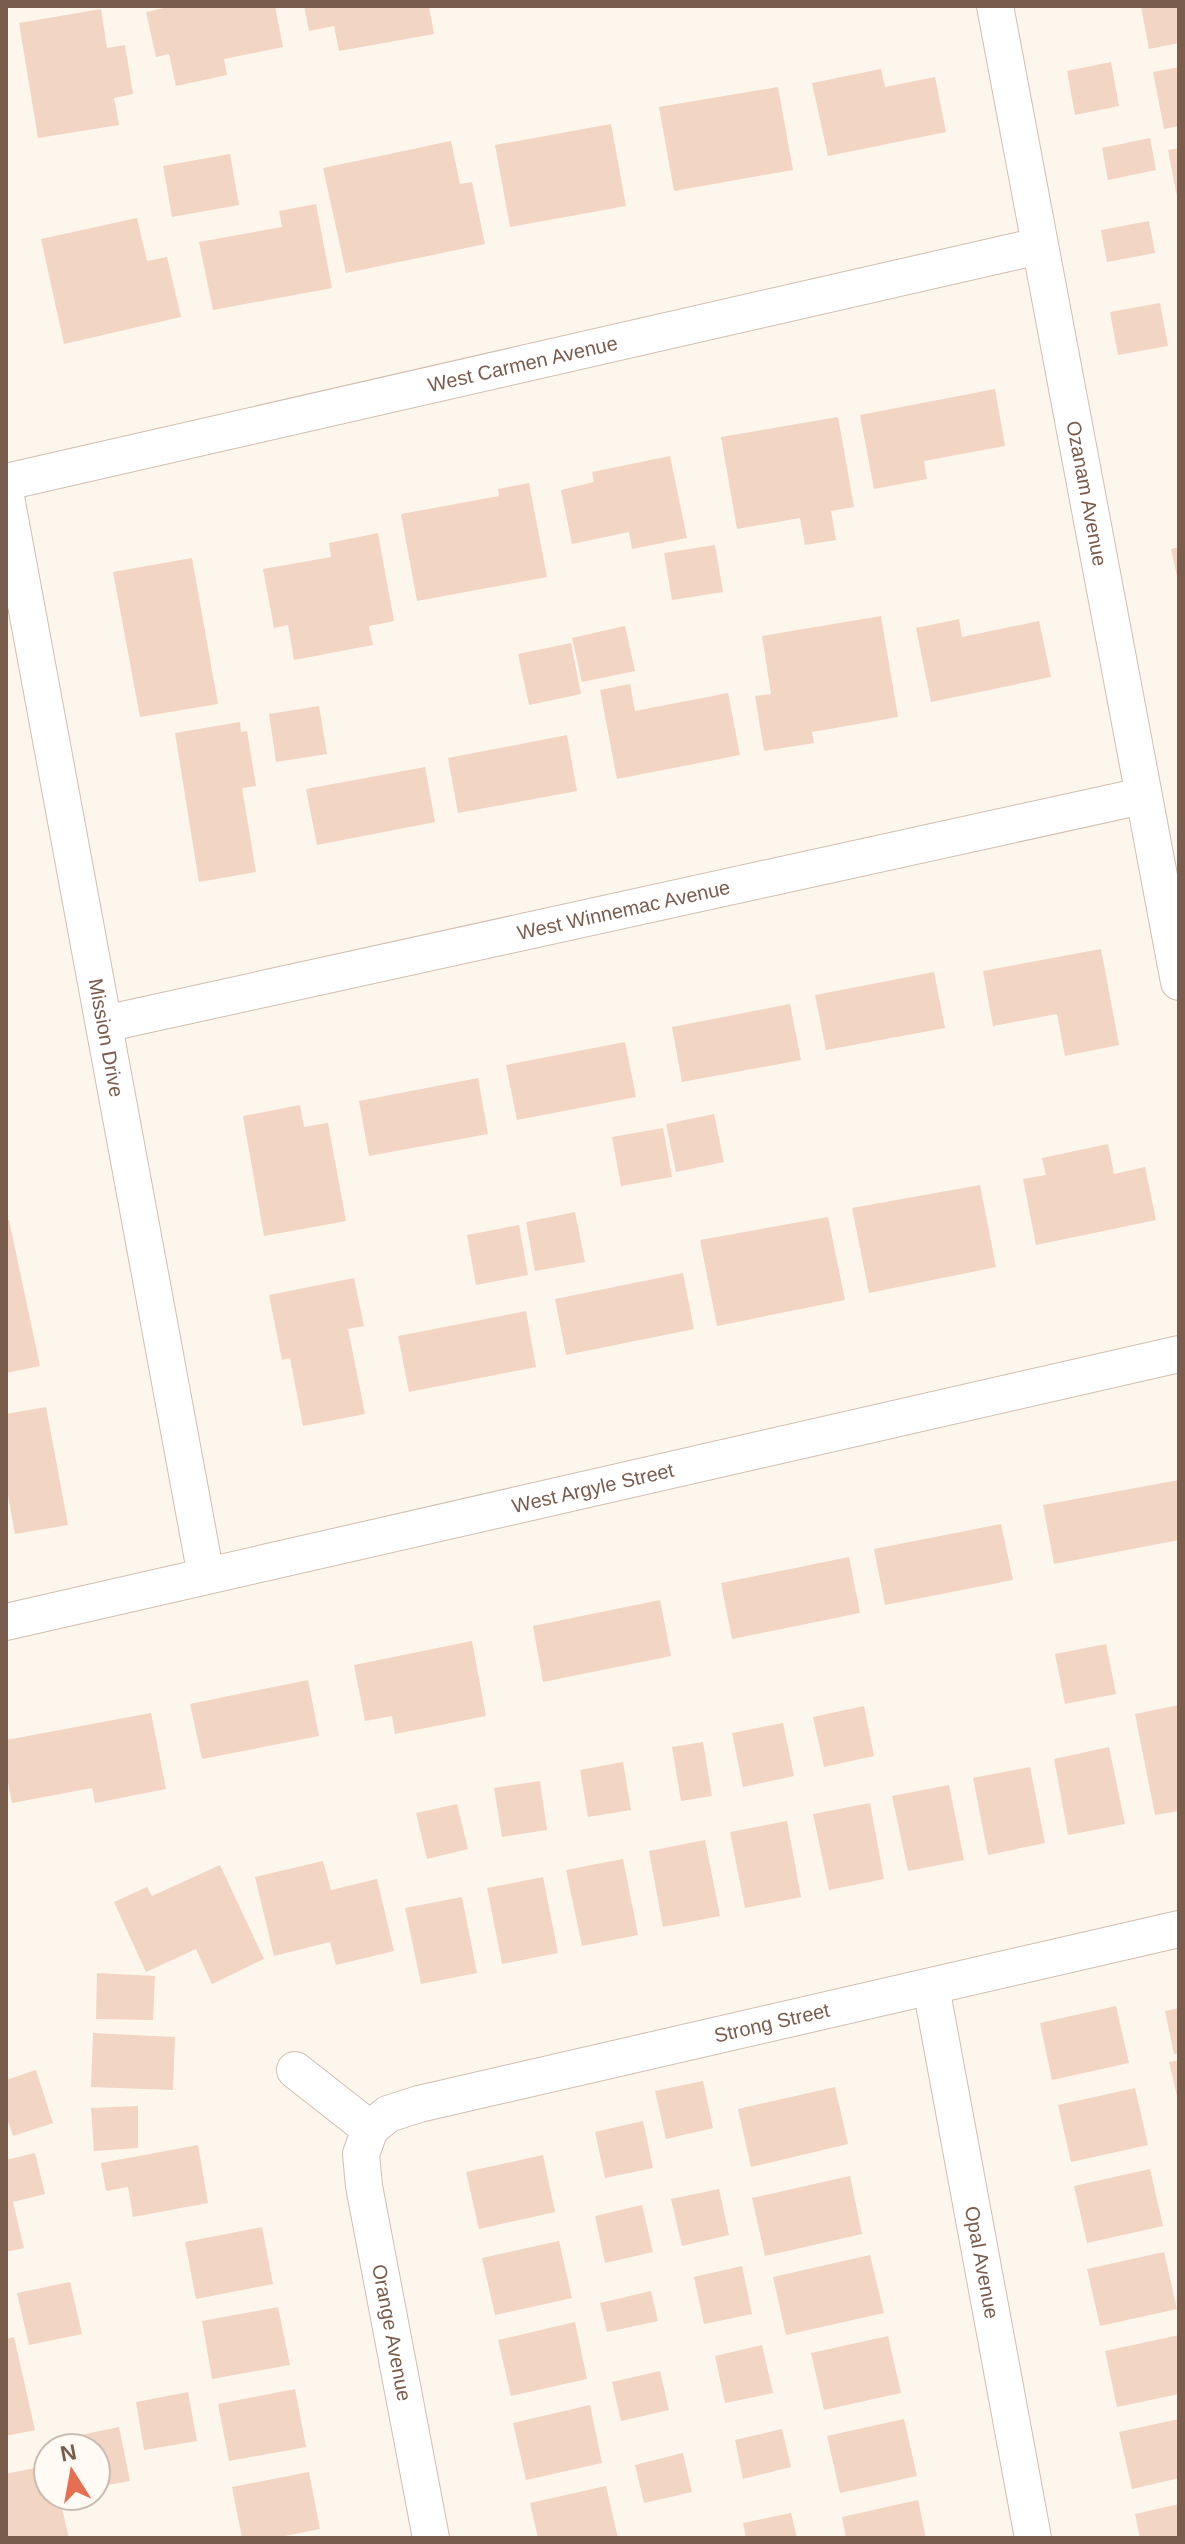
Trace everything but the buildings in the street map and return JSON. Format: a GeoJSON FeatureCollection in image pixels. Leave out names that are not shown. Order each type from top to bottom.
{"type":"FeatureCollection","features":[{"type":"Feature","properties":{"kind":"street","name":"Ozanam Avenue"},"geometry":{"type":"LineString","coordinates":[[995,6],[1179,982]]}},
{"type":"Feature","properties":{"kind":"street","name":"West Carmen Avenue"},"geometry":{"type":"LineString","coordinates":[[6,482],[1039,246]]}},
{"type":"Feature","properties":{"kind":"street","name":"Mission Drive"},"geometry":{"type":"LineString","coordinates":[[6,497],[206,1576]]}},
{"type":"Feature","properties":{"kind":"street","name":"West Winnemac Avenue"},"geometry":{"type":"LineString","coordinates":[[104,1024],[1142,796]]}},
{"type":"Feature","properties":{"kind":"street","name":"West Argyle Street"},"geometry":{"type":"LineString","coordinates":[[6,1622],[1179,1354]]}},
{"type":"Feature","properties":{"kind":"street","name":"Strong Street"},"geometry":{"type":"LineString","coordinates":[[370,2129],[388,2114],[419,2104],[1179,1929]]}},
{"type":"Feature","properties":{"kind":"street","name":"Opal Avenue"},"geometry":{"type":"LineString","coordinates":[[931,1987],[1033,2538]]}},
{"type":"Feature","properties":{"kind":"street"},"geometry":{"type":"LineString","coordinates":[[295,2070],[370,2129]]}},
{"type":"Feature","properties":{"kind":"street","name":"Orange Avenue"},"geometry":{"type":"LineString","coordinates":[[370,2129],[361,2154],[364,2186],[431,2538]]}}]}
